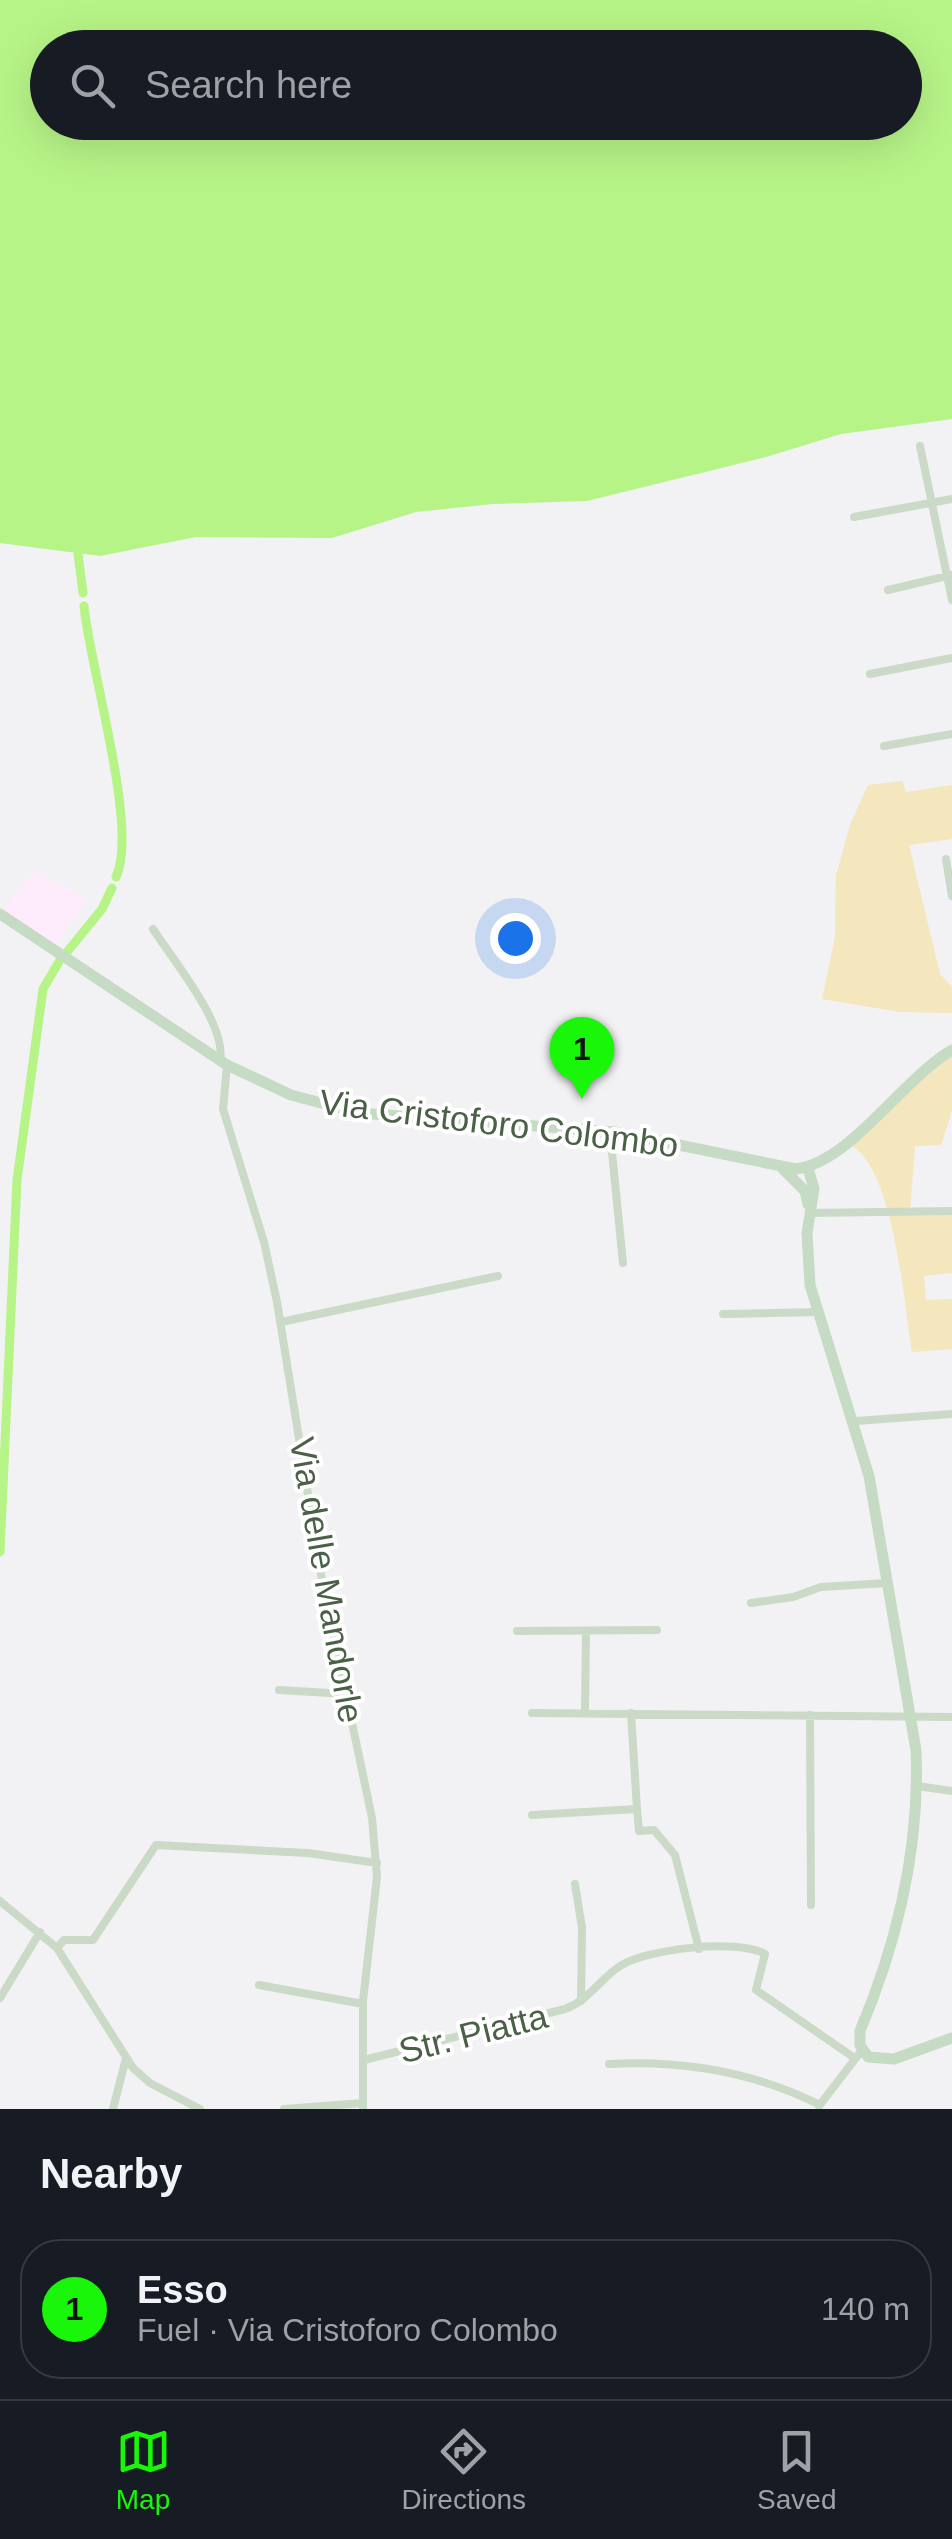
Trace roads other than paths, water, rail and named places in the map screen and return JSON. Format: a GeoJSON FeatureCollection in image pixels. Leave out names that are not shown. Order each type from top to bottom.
{"type":"FeatureCollection","features":[{"type":"Feature","properties":{"kind":"main road","name":"Via Cristoforo Colombo"},"geometry":{"type":"LineString","coordinates":[[0,914],[224,1063],[280,1092],[359,1113],[610,1132],[697,1146],[783,1169],[808,1168]]}},
{"type":"Feature","properties":{"kind":"main road"},"geometry":{"type":"LineString","coordinates":[[952,1050],[836,1150],[808,1168],[806,1258],[818,1312],[856,1421],[911,1719],[917,1786],[901,1918],[860,2031],[858,2054],[876,2060],[894,2059],[952,2038]]}},
{"type":"Feature","properties":{"kind":"main road"},"geometry":{"type":"LineString","coordinates":[[810,1190],[836,1150]]}},
{"type":"Feature","properties":{"kind":"main road"},"geometry":{"type":"LineString","coordinates":[[783,1169],[810,1190]]}},
{"type":"Feature","properties":{"kind":"street"},"geometry":{"type":"LineString","coordinates":[[920,446],[930,503],[950,575],[952,600]]}},
{"type":"Feature","properties":{"kind":"street"},"geometry":{"type":"LineString","coordinates":[[854,517],[952,499]]}},
{"type":"Feature","properties":{"kind":"street"},"geometry":{"type":"LineString","coordinates":[[888,590],[950,575]]}},
{"type":"Feature","properties":{"kind":"street"},"geometry":{"type":"LineString","coordinates":[[870,674],[952,658]]}},
{"type":"Feature","properties":{"kind":"street"},"geometry":{"type":"LineString","coordinates":[[884,746],[952,734]]}},
{"type":"Feature","properties":{"kind":"street"},"geometry":{"type":"LineString","coordinates":[[946,859],[952,896]]}},
{"type":"Feature","properties":{"kind":"street","name":"Via delle Mandorle"},"geometry":{"type":"LineString","coordinates":[[154,929],[212,1021],[223,1047],[223,1109],[264,1242],[321,1575],[377,1863],[363,2004],[363,2106]]}},
{"type":"Feature","properties":{"kind":"street"},"geometry":{"type":"LineString","coordinates":[[610,1132],[623,1264]]}},
{"type":"Feature","properties":{"kind":"street"},"geometry":{"type":"LineString","coordinates":[[809,1210],[952,1211]]}},
{"type":"Feature","properties":{"kind":"street"},"geometry":{"type":"LineString","coordinates":[[280,1322],[498,1276]]}},
{"type":"Feature","properties":{"kind":"street"},"geometry":{"type":"LineString","coordinates":[[723,1314],[818,1312]]}},
{"type":"Feature","properties":{"kind":"street"},"geometry":{"type":"LineString","coordinates":[[856,1421],[952,1414]]}},
{"type":"Feature","properties":{"kind":"street"},"geometry":{"type":"LineString","coordinates":[[750,1603],[793,1598],[832,1585],[888,1583]]}},
{"type":"Feature","properties":{"kind":"street"},"geometry":{"type":"LineString","coordinates":[[585,1713],[586,1630]]}},
{"type":"Feature","properties":{"kind":"street"},"geometry":{"type":"LineString","coordinates":[[517,1631],[657,1630]]}},
{"type":"Feature","properties":{"kind":"street"},"geometry":{"type":"LineString","coordinates":[[279,1690],[346,1694]]}},
{"type":"Feature","properties":{"kind":"street"},"geometry":{"type":"LineString","coordinates":[[532,1712],[952,1717]]}},
{"type":"Feature","properties":{"kind":"street"},"geometry":{"type":"LineString","coordinates":[[630,1713],[639,1832],[654,1830],[675,1855],[699,1949]]}},
{"type":"Feature","properties":{"kind":"street"},"geometry":{"type":"LineString","coordinates":[[810,1715],[811,1904]]}},
{"type":"Feature","properties":{"kind":"street"},"geometry":{"type":"LineString","coordinates":[[917,1786],[952,1791]]}},
{"type":"Feature","properties":{"kind":"street"},"geometry":{"type":"LineString","coordinates":[[532,1815],[637,1809]]}},
{"type":"Feature","properties":{"kind":"street"},"geometry":{"type":"LineString","coordinates":[[56,1948],[64,1940],[94,1940],[156,1845],[243,1848],[377,1863]]}},
{"type":"Feature","properties":{"kind":"street"},"geometry":{"type":"LineString","coordinates":[[575,1884],[582,1928],[581,2002]]}},
{"type":"Feature","properties":{"kind":"street"},"geometry":{"type":"LineString","coordinates":[[0,1901],[56,1948],[126,2058],[150,2083],[200,2109]]}},
{"type":"Feature","properties":{"kind":"street"},"geometry":{"type":"LineString","coordinates":[[0,1998],[40,1932]]}},
{"type":"Feature","properties":{"kind":"street","name":"Str. Piatta"},"geometry":{"type":"LineString","coordinates":[[364,2060],[566,2010],[581,2002],[624,1963],[642,1955],[699,1949],[758,1950],[765,1954],[756,1990],[858,2054]]}},
{"type":"Feature","properties":{"kind":"street"},"geometry":{"type":"LineString","coordinates":[[260,1985],[363,2004]]}},
{"type":"Feature","properties":{"kind":"street"},"geometry":{"type":"LineString","coordinates":[[609,2064],[658,2062],[750,2078],[819,2107],[858,2054]]}},
{"type":"Feature","properties":{"kind":"street"},"geometry":{"type":"LineString","coordinates":[[112,2109],[126,2058]]}},
{"type":"Feature","properties":{"kind":"street"},"geometry":{"type":"LineString","coordinates":[[284,2109],[363,2106]]}},
{"type":"Feature","properties":{"kind":"waterway"},"geometry":{"type":"LineString","coordinates":[[78,554],[83,593]]}},
{"type":"Feature","properties":{"kind":"waterway"},"geometry":{"type":"LineString","coordinates":[[84,606],[118,786],[122,823],[116,877]]}},
{"type":"Feature","properties":{"kind":"waterway"},"geometry":{"type":"LineString","coordinates":[[67,952],[102,909],[112,888]]}},
{"type":"Feature","properties":{"kind":"waterway"},"geometry":{"type":"LineString","coordinates":[[0,1552],[17,1180],[43,989],[60,960]]}},
{"type":"Feature","properties":{"kind":"place","name":"Esso"},"geometry":{"type":"Point","coordinates":[582,1099]}}]}
